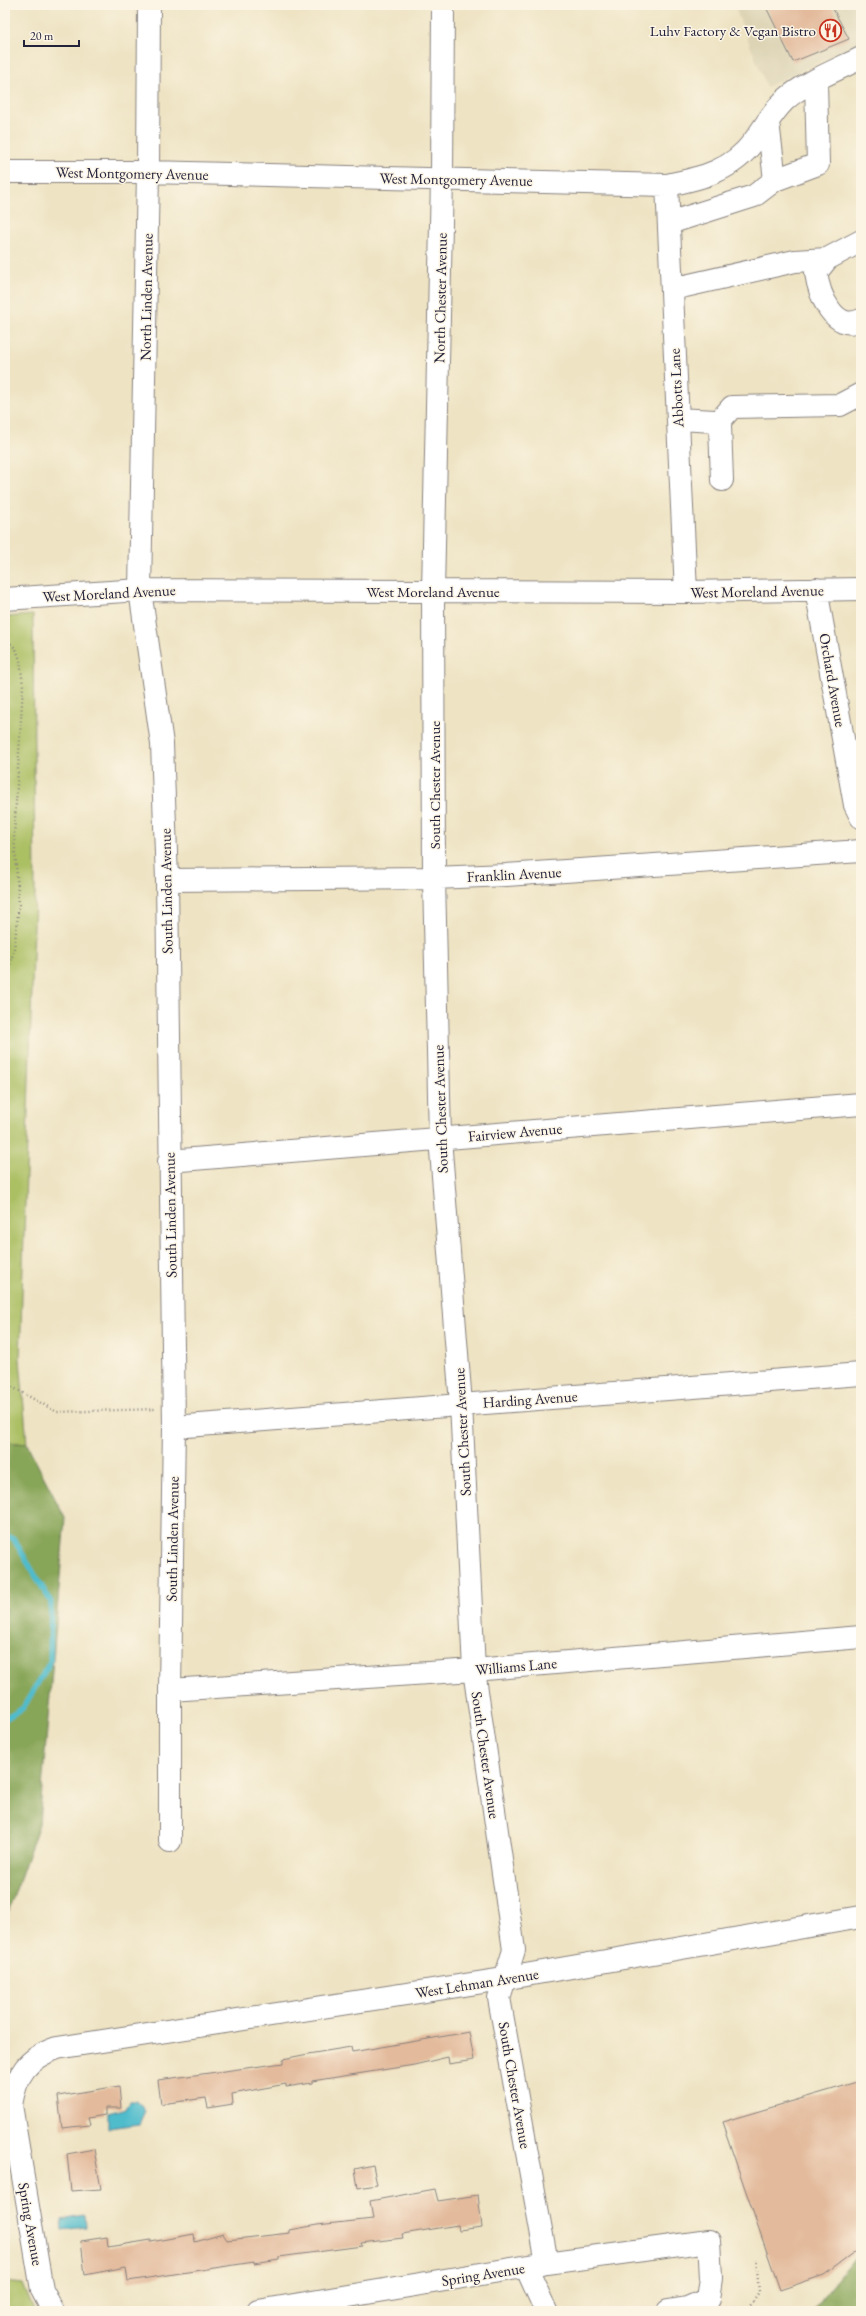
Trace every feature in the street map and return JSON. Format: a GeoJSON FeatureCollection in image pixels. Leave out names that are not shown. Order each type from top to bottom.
{"type":"FeatureCollection","features":[{"type":"Feature","properties":{"kind":"street","name":"North Linden Avenue"},"geometry":{"type":"LineString","coordinates":[[140,590],[148,172],[148,5]]}},
{"type":"Feature","properties":{"kind":"street","name":"North Chester Avenue"},"geometry":{"type":"LineString","coordinates":[[433,591],[442,178],[444,5]]}},
{"type":"Feature","properties":{"kind":"street","name":"West Montgomery Avenue"},"geometry":{"type":"LineString","coordinates":[[5,172],[148,172],[442,178],[667,185],[702,177],[731,164],[741,156],[784,101],[795,92],[861,58]]}},
{"type":"Feature","properties":{"kind":"street"},"geometry":{"type":"LineString","coordinates":[[669,223],[754,196],[775,180],[818,164],[816,82]]}},
{"type":"Feature","properties":{"kind":"street"},"geometry":{"type":"LineString","coordinates":[[768,122],[775,180]]}},
{"type":"Feature","properties":{"kind":"street","name":"Abbotts Lane"},"geometry":{"type":"LineString","coordinates":[[667,185],[686,592]]}},
{"type":"Feature","properties":{"kind":"street"},"geometry":{"type":"LineString","coordinates":[[861,241],[827,259],[816,273],[818,286],[834,316],[844,323],[855,323],[861,320]]}},
{"type":"Feature","properties":{"kind":"street"},"geometry":{"type":"LineString","coordinates":[[672,289],[794,261],[827,259]]}},
{"type":"Feature","properties":{"kind":"street"},"geometry":{"type":"LineString","coordinates":[[718,423],[732,406],[840,405],[861,394]]}},
{"type":"Feature","properties":{"kind":"street"},"geometry":{"type":"LineString","coordinates":[[678,420],[715,421],[720,425],[722,480]]}},
{"type":"Feature","properties":{"kind":"street","name":"West Moreland Avenue"},"geometry":{"type":"LineString","coordinates":[[5,599],[140,590],[686,592],[816,589],[861,590]]}},
{"type":"Feature","properties":{"kind":"street","name":"Orchard Avenue"},"geometry":{"type":"LineString","coordinates":[[816,589],[855,805],[861,817]]}},
{"type":"Feature","properties":{"kind":"street","name":"South Linden Avenue"},"geometry":{"type":"LineString","coordinates":[[140,590],[162,744],[167,880],[169,1161],[174,1418],[170,1690],[170,1841]]}},
{"type":"Feature","properties":{"kind":"street","name":"South Chester Avenue"},"geometry":{"type":"LineString","coordinates":[[433,591],[434,878],[440,1138],[461,1404],[474,1670],[514,1950],[503,1979],[499,1998],[547,2264]]}},
{"type":"Feature","properties":{"kind":"street","name":"Franklin Avenue"},"geometry":{"type":"LineString","coordinates":[[167,880],[434,878],[861,851]]}},
{"type":"Feature","properties":{"kind":"street","name":"Fairview Avenue"},"geometry":{"type":"LineString","coordinates":[[169,1161],[861,1104]]}},
{"type":"Feature","properties":{"kind":"street","name":"Harding Avenue"},"geometry":{"type":"LineString","coordinates":[[174,1418],[461,1404],[861,1374]]}},
{"type":"Feature","properties":{"kind":"street","name":"Williams Lane"},"geometry":{"type":"LineString","coordinates":[[170,1690],[474,1670],[861,1637]]}},
{"type":"Feature","properties":{"kind":"street","name":"West Lehman Avenue"},"geometry":{"type":"LineString","coordinates":[[92,2044],[503,1979],[861,1917]]}},
{"type":"Feature","properties":{"kind":"street","name":"Spring Avenue"},"geometry":{"type":"LineString","coordinates":[[53,2311],[42,2290],[11,2105],[19,2075],[44,2052],[57,2048],[92,2044]]}},
{"type":"Feature","properties":{"kind":"street","name":"Spring Avenue"},"geometry":{"type":"LineString","coordinates":[[258,2311],[526,2267],[709,2241],[711,2278],[708,2299],[687,2308],[668,2311]]}},
{"type":"Feature","properties":{"kind":"street"},"geometry":{"type":"LineString","coordinates":[[526,2267],[546,2311]]}},
{"type":"Feature","properties":{"kind":"path"},"geometry":{"type":"LineString","coordinates":[[5,638],[16,649],[20,660],[23,686],[14,836],[19,905],[14,949],[5,984]]}},
{"type":"Feature","properties":{"kind":"path"},"geometry":{"type":"LineString","coordinates":[[5,1383],[57,1412],[174,1418]]}},
{"type":"Feature","properties":{"kind":"path"},"geometry":{"type":"LineString","coordinates":[[746,2311],[759,2292],[756,2259]]}},
{"type":"Feature","properties":{"kind":"shaded area"},"geometry":{"type":"Polygon","coordinates":[[[734,5],[861,5],[861,42],[767,87],[734,5]]]}},
{"type":"Feature","properties":{"kind":"green space"},"geometry":{"type":"Polygon","coordinates":[[[33,615],[35,895],[20,1359],[27,1444],[5,1442],[5,617],[33,615]]]}},
{"type":"Feature","properties":{"kind":"green space"},"geometry":{"type":"Polygon","coordinates":[[[5,1442],[27,1444],[65,1518],[39,1824],[5,1921],[5,1442]]]}},
{"type":"Feature","properties":{"kind":"green space"},"geometry":{"type":"Polygon","coordinates":[[[861,2251],[861,2311],[812,2311],[861,2251]]]}},
{"type":"Feature","properties":{"kind":"green space"},"geometry":{"type":"Polygon","coordinates":[[[5,2282],[23,2284],[34,2311],[5,2311],[5,2282]]]}},
{"type":"Feature","properties":{"kind":"water"},"geometry":{"type":"Polygon","coordinates":[[[130,2101],[137,2101],[145,2111],[139,2124],[108,2128],[108,2113],[126,2108],[130,2101]]]}},
{"type":"Feature","properties":{"kind":"water"},"geometry":{"type":"Polygon","coordinates":[[[85,2216],[86,2227],[62,2230],[61,2220],[85,2216]]]}},
{"type":"Feature","properties":{"kind":"building"},"geometry":{"type":"Polygon","coordinates":[[[765,5],[831,5],[849,39],[793,62],[765,5]]]}},
{"type":"Feature","properties":{"kind":"building"},"geometry":{"type":"Polygon","coordinates":[[[469,2032],[474,2060],[449,2064],[448,2057],[414,2065],[312,2081],[312,2083],[286,2087],[286,2084],[232,2094],[233,2104],[208,2108],[206,2098],[161,2104],[158,2080],[283,2063],[283,2059],[351,2047],[352,2052],[469,2032]]]}},
{"type":"Feature","properties":{"kind":"building"},"geometry":{"type":"Polygon","coordinates":[[[861,2081],[861,2248],[824,2275],[780,2290],[722,2122],[861,2081]]]}},
{"type":"Feature","properties":{"kind":"building"},"geometry":{"type":"Polygon","coordinates":[[[119,2086],[121,2108],[105,2108],[105,2115],[88,2118],[90,2125],[62,2128],[58,2096],[119,2086]]]}},
{"type":"Feature","properties":{"kind":"building"},"geometry":{"type":"Polygon","coordinates":[[[94,2149],[101,2189],[71,2191],[67,2154],[94,2149]]]}},
{"type":"Feature","properties":{"kind":"building"},"geometry":{"type":"Polygon","coordinates":[[[373,2165],[377,2185],[358,2188],[355,2169],[373,2165]]]}},
{"type":"Feature","properties":{"kind":"building"},"geometry":{"type":"Polygon","coordinates":[[[435,2189],[438,2201],[478,2195],[482,2227],[459,2230],[458,2225],[402,2234],[403,2238],[361,2243],[362,2246],[279,2257],[279,2260],[254,2264],[254,2262],[128,2281],[126,2267],[85,2275],[81,2241],[107,2237],[108,2247],[151,2240],[151,2242],[194,2234],[195,2242],[223,2234],[227,2240],[290,2233],[290,2230],[317,2225],[373,2219],[370,2201],[435,2189]]]}},
{"type":"Feature","properties":{"kind":"waterway"},"geometry":{"type":"LineString","coordinates":[[5,1536],[13,1538],[51,1602],[50,1662],[23,1708],[5,1719]]}},
{"type":"Feature","properties":{"kind":"place","name":"Luhv Factory & Vegan Bistro"},"geometry":{"type":"Point","coordinates":[831,30]}}]}
